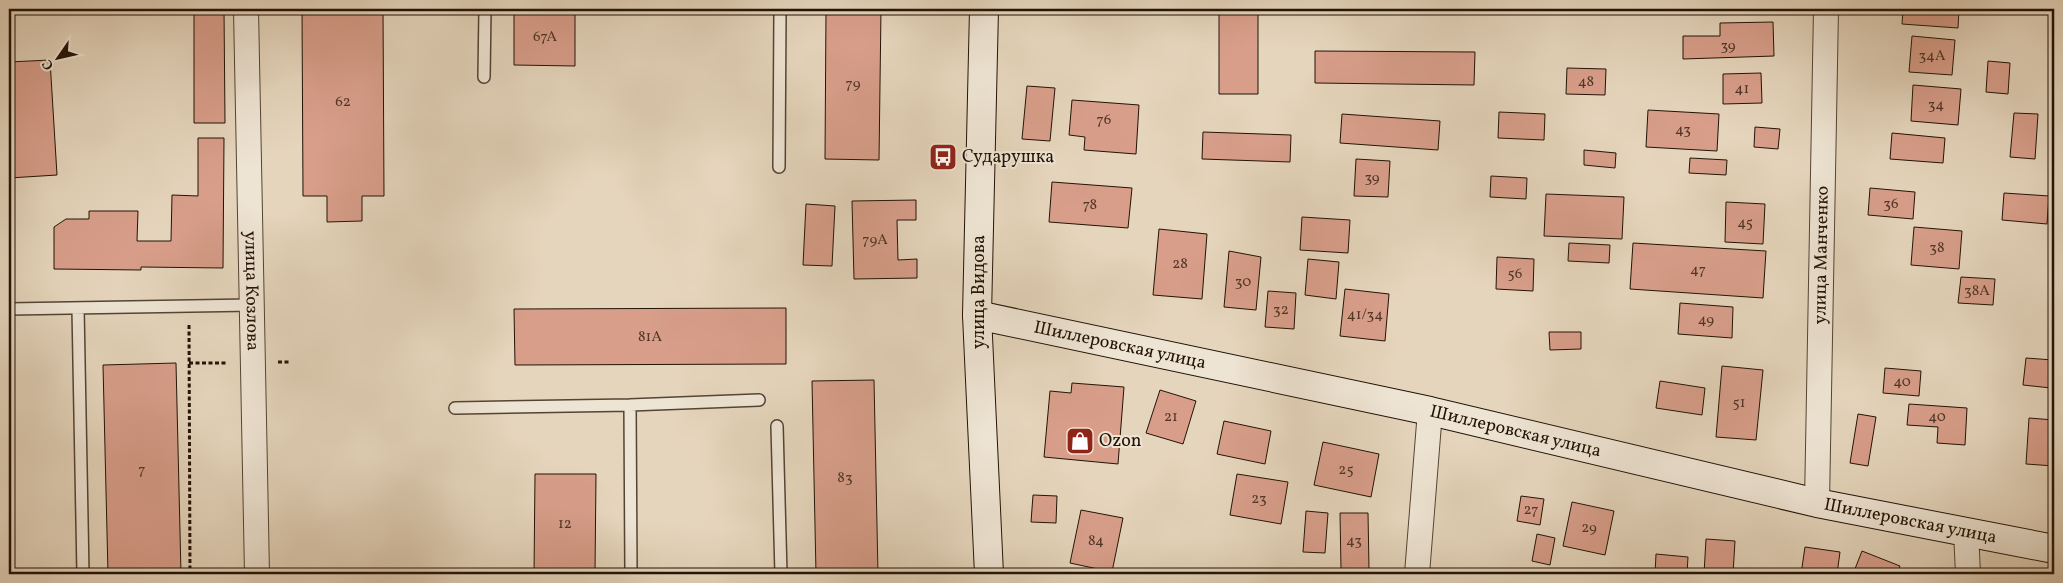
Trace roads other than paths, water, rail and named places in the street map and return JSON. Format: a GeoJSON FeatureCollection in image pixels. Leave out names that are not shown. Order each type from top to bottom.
{"type":"FeatureCollection","features":[{"type":"Feature","properties":{"kind":"street","name":"улица Козлова"},"geometry":{"type":"LineString","coordinates":[[246,9],[257,574]]}},
{"type":"Feature","properties":{"kind":"street","name":"улица Видова"},"geometry":{"type":"LineString","coordinates":[[984,9],[977,315],[990,574]]}},
{"type":"Feature","properties":{"kind":"street","name":"улица Манченко"},"geometry":{"type":"LineString","coordinates":[[1817,503],[1826,9]]}},
{"type":"Feature","properties":{"kind":"street","name":"Шиллеровская улица"},"geometry":{"type":"LineString","coordinates":[[977,315],[1430,411],[1817,503],[2054,549]]}},
{"type":"Feature","properties":{"kind":"street"},"geometry":{"type":"LineString","coordinates":[[1417,574],[1430,411]]}},
{"type":"Feature","properties":{"kind":"street"},"geometry":{"type":"LineString","coordinates":[[1966,531],[1968,574]]}},
{"type":"Feature","properties":{"kind":"lane"},"geometry":{"type":"LineString","coordinates":[[484,9],[484,77]]}},
{"type":"Feature","properties":{"kind":"lane"},"geometry":{"type":"LineString","coordinates":[[778,167],[780,9]]}},
{"type":"Feature","properties":{"kind":"lane"},"geometry":{"type":"LineString","coordinates":[[9,309],[252,305]]}},
{"type":"Feature","properties":{"kind":"lane"},"geometry":{"type":"LineString","coordinates":[[78,308],[83,574]]}},
{"type":"Feature","properties":{"kind":"lane"},"geometry":{"type":"LineString","coordinates":[[455,408],[630,405],[759,400]]}},
{"type":"Feature","properties":{"kind":"lane"},"geometry":{"type":"LineString","coordinates":[[630,405],[631,574]]}},
{"type":"Feature","properties":{"kind":"lane"},"geometry":{"type":"LineString","coordinates":[[777,426],[781,574]]}},
{"type":"Feature","properties":{"kind":"place","name":"Сударушка"},"geometry":{"type":"Point","coordinates":[943,157]}},
{"type":"Feature","properties":{"kind":"place","name":"Ozon"},"geometry":{"type":"Point","coordinates":[1080,441]}}]}
